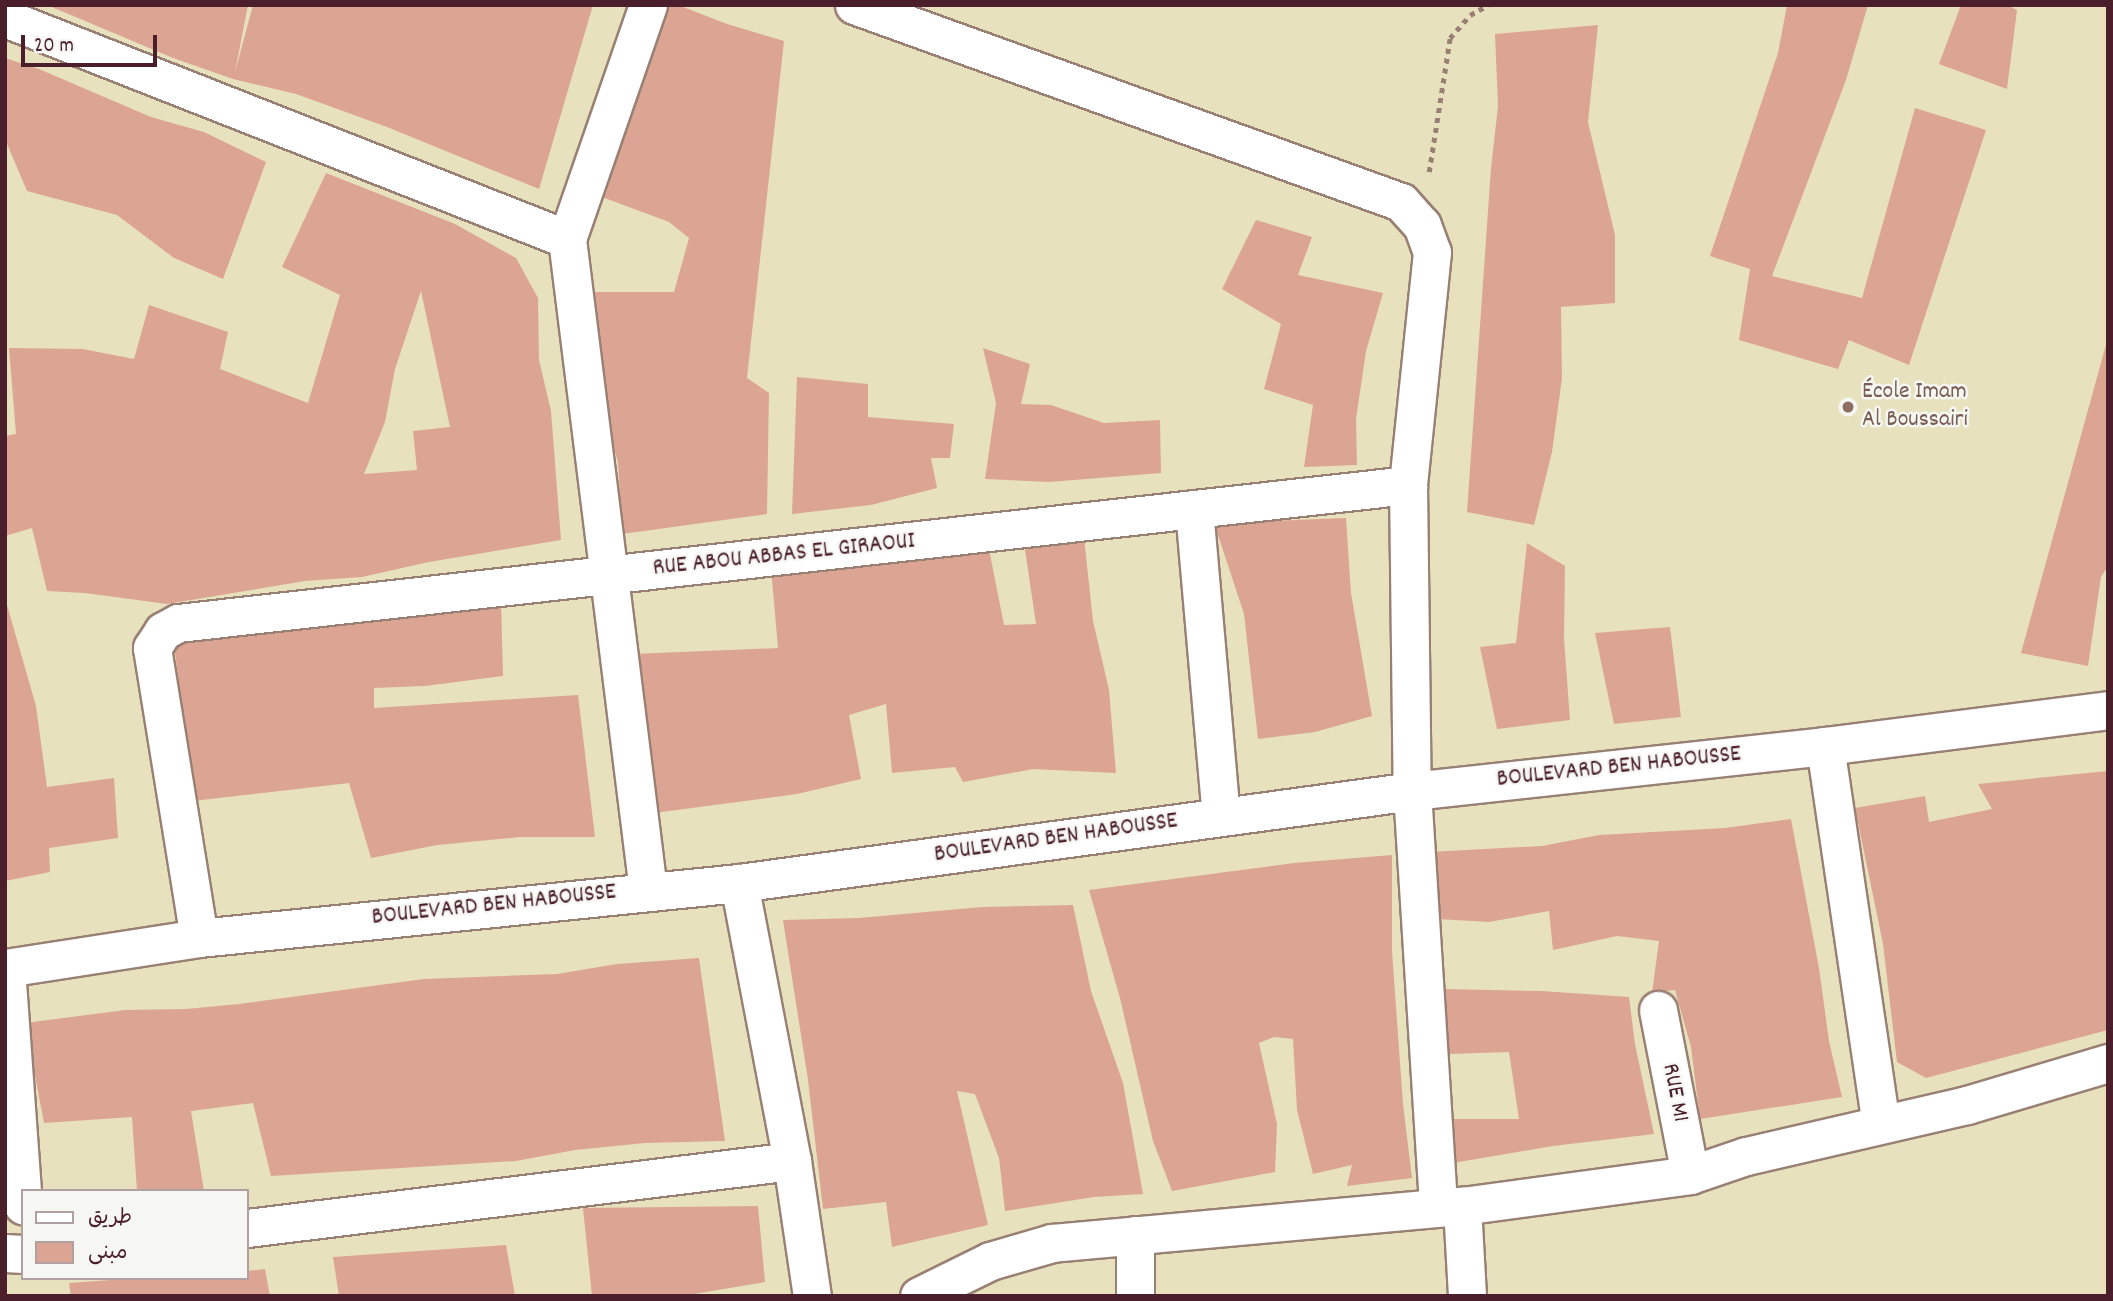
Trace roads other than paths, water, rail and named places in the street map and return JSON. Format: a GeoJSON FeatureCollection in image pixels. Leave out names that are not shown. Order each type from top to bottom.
{"type":"FeatureCollection","features":[{"type":"Feature","properties":{"kind":"street"},"geometry":{"type":"LineString","coordinates":[[648,5],[567,239],[648,890]]}},
{"type":"Feature","properties":{"kind":"street"},"geometry":{"type":"LineString","coordinates":[[854,5],[1401,202],[1422,225],[1432,251],[1408,485],[1412,791],[1450,1207],[1467,1296]]}},
{"type":"Feature","properties":{"kind":"street"},"geometry":{"type":"LineString","coordinates":[[5,18],[567,239]]}},
{"type":"Feature","properties":{"kind":"street","name":"RUE ABOU ABBAS EL GIRAOUI"},"geometry":{"type":"LineString","coordinates":[[199,938],[152,648],[163,631],[178,623],[1408,485]]}},
{"type":"Feature","properties":{"kind":"street"},"geometry":{"type":"LineString","coordinates":[[1194,509],[1221,817]]}},
{"type":"Feature","properties":{"kind":"street","name":"BOULEVARD BEN HABOUSSE"},"geometry":{"type":"LineString","coordinates":[[6,968],[199,938],[648,890],[739,883],[1412,791],[1825,746],[2106,704]]}},
{"type":"Feature","properties":{"kind":"street"},"geometry":{"type":"LineString","coordinates":[[1825,746],[1881,1124]]}},
{"type":"Feature","properties":{"kind":"street"},"geometry":{"type":"LineString","coordinates":[[739,883],[792,1161],[812,1296]]}},
{"type":"Feature","properties":{"kind":"street"},"geometry":{"type":"LineString","coordinates":[[6,968],[22,1189]]}},
{"type":"Feature","properties":{"kind":"street","name":"RUE M1"},"geometry":{"type":"LineString","coordinates":[[1658,1010],[1690,1175]]}},
{"type":"Feature","properties":{"kind":"street"},"geometry":{"type":"LineString","coordinates":[[919,1296],[1016,1252],[1052,1243],[1450,1207],[1690,1175],[1746,1156],[1966,1105],[2108,1063]]}},
{"type":"Feature","properties":{"kind":"street"},"geometry":{"type":"LineString","coordinates":[[248,1227],[792,1161]]}},
{"type":"Feature","properties":{"kind":"street"},"geometry":{"type":"LineString","coordinates":[[1135,1235],[1135,1296]]}},
{"type":"Feature","properties":{"kind":"place","name":"École Imam Al Boussairi"},"geometry":{"type":"Point","coordinates":[1848,407]}}]}
